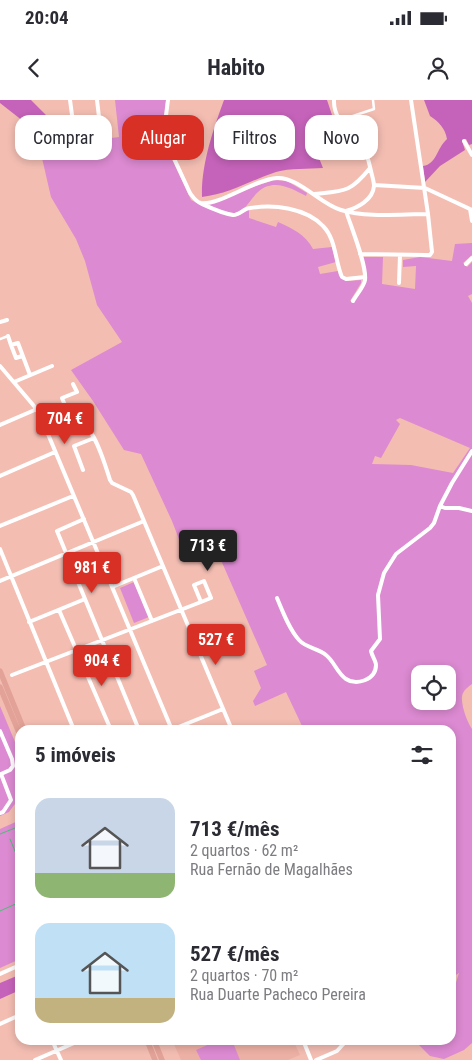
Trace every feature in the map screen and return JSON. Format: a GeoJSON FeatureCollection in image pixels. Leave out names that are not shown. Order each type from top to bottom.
{"type":"FeatureCollection","features":[{"type":"Feature","properties":{"kind":"main road"},"geometry":{"type":"LineString","coordinates":[[0,671],[22,725]]}},
{"type":"Feature","properties":{"kind":"main road"},"geometry":{"type":"LineString","coordinates":[[0,687],[16,725]]}},
{"type":"Feature","properties":{"kind":"main road"},"geometry":{"type":"LineString","coordinates":[[148,1045],[155,1060]]}},
{"type":"Feature","properties":{"kind":"main road"},"geometry":{"type":"LineString","coordinates":[[156,1045],[162,1060]]}},
{"type":"Feature","properties":{"kind":"street"},"geometry":{"type":"LineString","coordinates":[[70,100],[72,115]]}},
{"type":"Feature","properties":{"kind":"street"},"geometry":{"type":"LineString","coordinates":[[97,100],[99,115]]}},
{"type":"Feature","properties":{"kind":"street"},"geometry":{"type":"LineString","coordinates":[[168,100],[164,131],[165,139],[194,199],[215,210],[233,215],[237,215],[249,208],[288,207],[309,216],[324,226],[334,245],[342,276],[346,279],[365,277]]}},
{"type":"Feature","properties":{"kind":"street"},"geometry":{"type":"LineString","coordinates":[[334,100],[334,111],[336,115]]}},
{"type":"Feature","properties":{"kind":"street"},"geometry":{"type":"LineString","coordinates":[[355,115],[374,109],[373,100]]}},
{"type":"Feature","properties":{"kind":"street"},"geometry":{"type":"LineString","coordinates":[[360,254],[430,255],[432,248],[428,214],[411,100]]}},
{"type":"Feature","properties":{"kind":"street"},"geometry":{"type":"LineString","coordinates":[[464,141],[472,155]]}},
{"type":"Feature","properties":{"kind":"street"},"geometry":{"type":"LineString","coordinates":[[346,211],[359,206],[367,200],[372,192],[374,185],[368,160]]}},
{"type":"Feature","properties":{"kind":"street"},"geometry":{"type":"LineString","coordinates":[[314,194],[344,191],[354,185],[370,168]]}},
{"type":"Feature","properties":{"kind":"street"},"geometry":{"type":"LineString","coordinates":[[200,203],[212,202],[274,178],[283,178],[337,208],[354,214],[428,214]]}},
{"type":"Feature","properties":{"kind":"street"},"geometry":{"type":"LineString","coordinates":[[374,185],[424,188],[471,209],[472,221]]}},
{"type":"Feature","properties":{"kind":"street"},"geometry":{"type":"LineString","coordinates":[[346,211],[360,254],[365,277],[353,301]]}},
{"type":"Feature","properties":{"kind":"street"},"geometry":{"type":"LineString","coordinates":[[399,283],[400,255]]}},
{"type":"Feature","properties":{"kind":"street"},"geometry":{"type":"LineString","coordinates":[[466,264],[472,258]]}},
{"type":"Feature","properties":{"kind":"street"},"geometry":{"type":"LineString","coordinates":[[0,322],[7,320]]}},
{"type":"Feature","properties":{"kind":"street"},"geometry":{"type":"LineString","coordinates":[[0,339],[8,336],[11,345],[18,343],[30,375]]}},
{"type":"Feature","properties":{"kind":"street"},"geometry":{"type":"LineString","coordinates":[[0,366],[37,409],[46,428],[170,725]]}},
{"type":"Feature","properties":{"kind":"street"},"geometry":{"type":"LineString","coordinates":[[14,382],[52,366]]}},
{"type":"Feature","properties":{"kind":"street"},"geometry":{"type":"LineString","coordinates":[[73,384],[77,392],[62,398],[73,425]]}},
{"type":"Feature","properties":{"kind":"street"},"geometry":{"type":"LineString","coordinates":[[70,416],[90,408]]}},
{"type":"Feature","properties":{"kind":"street"},"geometry":{"type":"LineString","coordinates":[[0,425],[37,409]]}},
{"type":"Feature","properties":{"kind":"street"},"geometry":{"type":"LineString","coordinates":[[46,428],[73,425],[87,427],[94,438],[112,483],[132,492],[230,725]]}},
{"type":"Feature","properties":{"kind":"street"},"geometry":{"type":"LineString","coordinates":[[84,470],[74,446],[94,438]]}},
{"type":"Feature","properties":{"kind":"street"},"geometry":{"type":"LineString","coordinates":[[278,598],[293,632],[300,642],[327,655],[346,678],[357,682],[365,680],[372,675],[376,663],[371,651],[380,638],[378,594],[384,573],[396,554],[434,523],[440,506],[452,483],[472,451]]}},
{"type":"Feature","properties":{"kind":"street"},"geometry":{"type":"LineString","coordinates":[[0,476],[55,452]]}},
{"type":"Feature","properties":{"kind":"street"},"geometry":{"type":"LineString","coordinates":[[0,526],[74,496]]}},
{"type":"Feature","properties":{"kind":"street"},"geometry":{"type":"LineString","coordinates":[[440,506],[472,510]]}},
{"type":"Feature","properties":{"kind":"street"},"geometry":{"type":"LineString","coordinates":[[84,519],[56,531],[137,725]]}},
{"type":"Feature","properties":{"kind":"street"},"geometry":{"type":"LineString","coordinates":[[0,581],[144,521]]}},
{"type":"Feature","properties":{"kind":"street"},"geometry":{"type":"LineString","coordinates":[[0,549],[72,725]]}},
{"type":"Feature","properties":{"kind":"street"},"geometry":{"type":"LineString","coordinates":[[112,587],[163,566]]}},
{"type":"Feature","properties":{"kind":"street"},"geometry":{"type":"LineString","coordinates":[[134,578],[152,621]]}},
{"type":"Feature","properties":{"kind":"street"},"geometry":{"type":"LineString","coordinates":[[12,675],[212,598],[204,581],[194,585],[201,602]]}},
{"type":"Feature","properties":{"kind":"street"},"geometry":{"type":"LineString","coordinates":[[29,622],[84,599]]}},
{"type":"Feature","properties":{"kind":"street"},"geometry":{"type":"LineString","coordinates":[[60,610],[109,725]]}},
{"type":"Feature","properties":{"kind":"street"},"geometry":{"type":"LineString","coordinates":[[184,725],[223,709]]}},
{"type":"Feature","properties":{"kind":"street"},"geometry":{"type":"LineString","coordinates":[[0,731],[13,766],[10,770],[1,774],[11,800],[3,812],[0,813]]}},
{"type":"Feature","properties":{"kind":"street"},"geometry":{"type":"LineString","coordinates":[[0,974],[15,968]]}},
{"type":"Feature","properties":{"kind":"street"},"geometry":{"type":"LineString","coordinates":[[0,1024],[15,1017]]}},
{"type":"Feature","properties":{"kind":"street"},"geometry":{"type":"LineString","coordinates":[[54,1045],[61,1060]]}},
{"type":"Feature","properties":{"kind":"street"},"geometry":{"type":"LineString","coordinates":[[35,1060],[70,1045]]}},
{"type":"Feature","properties":{"kind":"street"},"geometry":{"type":"LineString","coordinates":[[305,1045],[311,1060]]}},
{"type":"Feature","properties":{"kind":"street"},"geometry":{"type":"LineString","coordinates":[[316,1060],[337,1051],[342,1045]]}},
{"type":"Feature","properties":{"kind":"shaded area"},"geometry":{"type":"Polygon","coordinates":[[[0,100],[31,100],[46,115],[15,115],[0,103],[0,100]]]}},
{"type":"Feature","properties":{"kind":"shaded area"},"geometry":{"type":"Polygon","coordinates":[[[115,100],[166,100],[164,115],[122,115],[122,160],[172,160],[191,200],[207,208],[234,217],[249,209],[249,218],[276,227],[278,222],[289,227],[302,236],[313,249],[332,247],[336,262],[318,267],[320,274],[338,271],[339,276],[347,281],[361,280],[350,301],[354,302],[367,280],[363,257],[383,257],[382,284],[415,289],[416,266],[403,267],[403,260],[420,257],[452,261],[455,244],[472,243],[472,255],[463,263],[467,267],[472,262],[472,294],[468,296],[472,303],[472,684],[464,692],[462,701],[466,717],[472,729],[472,1043],[464,1050],[444,1059],[430,1056],[419,1045],[456,1045],[456,983],[459,973],[456,975],[456,725],[302,725],[286,692],[255,706],[253,701],[261,688],[254,671],[267,665],[210,535],[182,547],[141,454],[124,450],[71,370],[122,342],[97,305],[85,261],[76,239],[51,197],[42,160],[112,160],[112,138],[119,137],[115,100]],[[400,418],[396,420],[400,424],[381,458],[375,456],[372,464],[411,465],[453,473],[470,448],[400,418]]]}},
{"type":"Feature","properties":{"kind":"shaded area"},"geometry":{"type":"Polygon","coordinates":[[[224,100],[327,100],[332,115],[305,115],[305,160],[320,160],[323,168],[293,169],[276,172],[231,190],[202,197],[203,173],[214,129],[214,160],[295,160],[295,115],[219,115],[224,100]]]}},
{"type":"Feature","properties":{"kind":"shaded area"},"geometry":{"type":"Polygon","coordinates":[[[424,100],[472,100],[472,144],[469,145],[466,139],[462,141],[465,150],[440,166],[425,182],[423,166],[428,165],[434,159],[447,139],[441,126],[430,116],[424,100]]]}},
{"type":"Feature","properties":{"kind":"shaded area"},"geometry":{"type":"Polygon","coordinates":[[[274,180],[287,181],[307,193],[306,196],[276,185],[264,188],[258,192],[239,212],[225,212],[208,205],[256,186],[274,180]]]}},
{"type":"Feature","properties":{"kind":"shaded area"},"geometry":{"type":"Polygon","coordinates":[[[134,582],[149,617],[134,623],[120,588],[134,582]]]}},
{"type":"Feature","properties":{"kind":"shaded area"},"geometry":{"type":"Polygon","coordinates":[[[0,706],[15,742],[15,804],[9,812],[0,816],[0,706]]]}},
{"type":"Feature","properties":{"kind":"shaded area"},"geometry":{"type":"Polygon","coordinates":[[[15,822],[15,961],[0,968],[0,829],[15,822]]]}},
{"type":"Feature","properties":{"kind":"shaded area"},"geometry":{"type":"Polygon","coordinates":[[[15,977],[15,992],[0,999],[0,983],[15,977]]]}},
{"type":"Feature","properties":{"kind":"shaded area"},"geometry":{"type":"Polygon","coordinates":[[[174,1045],[295,1045],[300,1055],[288,1060],[181,1060],[174,1045]]]}},
{"type":"Feature","properties":{"kind":"shaded area"},"geometry":{"type":"Polygon","coordinates":[[[208,1045],[234,1045],[240,1060],[201,1060],[196,1050],[208,1045]]]}},
{"type":"Feature","properties":{"kind":"waterway"},"geometry":{"type":"LineString","coordinates":[[0,834],[15,828]]}},
{"type":"Feature","properties":{"kind":"waterway"},"geometry":{"type":"LineString","coordinates":[[10,839],[15,851]]}},
{"type":"Feature","properties":{"kind":"waterway"},"geometry":{"type":"LineString","coordinates":[[0,911],[15,904]]}}]}
